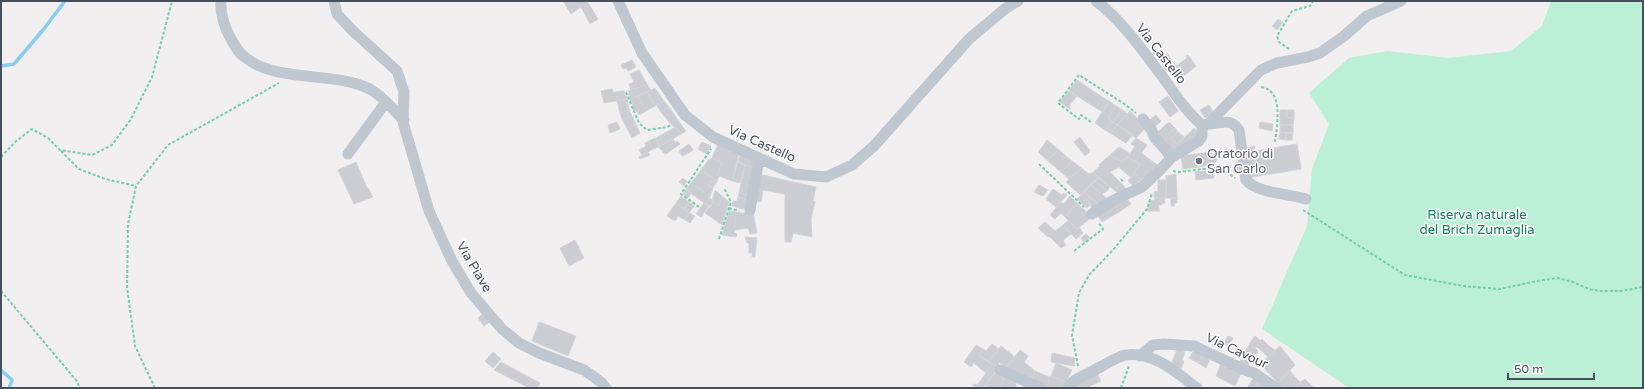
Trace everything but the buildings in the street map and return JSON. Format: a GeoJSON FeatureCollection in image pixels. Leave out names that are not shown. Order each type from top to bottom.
{"type":"FeatureCollection","features":[{"type":"Feature","properties":{"kind":"street"},"geometry":{"type":"LineString","coordinates":[[221,1],[226,30],[236,49],[246,59],[271,71],[346,81],[370,89],[404,120]]}},
{"type":"Feature","properties":{"kind":"street"},"geometry":{"type":"LineString","coordinates":[[334,1],[337,14],[352,31],[398,71],[404,92],[404,120]]}},
{"type":"Feature","properties":{"kind":"street","name":"Via Castello"},"geometry":{"type":"LineString","coordinates":[[618,1],[642,53],[685,115],[716,139],[794,174],[826,177],[852,165],[874,146],[969,39],[1006,8],[1018,1]]}},
{"type":"Feature","properties":{"kind":"street","name":"Via Castello"},"geometry":{"type":"LineString","coordinates":[[1096,1],[1104,7],[1138,43],[1186,110],[1205,124]]}},
{"type":"Feature","properties":{"kind":"street"},"geometry":{"type":"LineString","coordinates":[[1092,214],[1114,200],[1142,187],[1172,157],[1199,141],[1205,124],[1261,70],[1277,63],[1320,53],[1344,36],[1367,16],[1401,1]]}},
{"type":"Feature","properties":{"kind":"street"},"geometry":{"type":"LineString","coordinates":[[348,154],[386,102]]}},
{"type":"Feature","properties":{"kind":"street"},"geometry":{"type":"LineString","coordinates":[[1143,118],[1155,138],[1172,157]]}},
{"type":"Feature","properties":{"kind":"street","name":"Via Piave"},"geometry":{"type":"LineString","coordinates":[[404,120],[403,122],[411,152],[429,212],[452,261],[471,294],[502,329],[519,343],[539,353],[584,370],[601,382],[606,388]]}},
{"type":"Feature","properties":{"kind":"street"},"geometry":{"type":"LineString","coordinates":[[1205,124],[1229,122],[1235,124],[1239,130],[1246,180],[1250,185],[1302,203]]}},
{"type":"Feature","properties":{"kind":"street"},"geometry":{"type":"LineString","coordinates":[[750,210],[759,158]]}},
{"type":"Feature","properties":{"kind":"street","name":"Via Cavour"},"geometry":{"type":"LineString","coordinates":[[1140,356],[1153,345],[1164,344],[1194,346],[1254,373],[1276,388]]}},
{"type":"Feature","properties":{"kind":"street"},"geometry":{"type":"LineString","coordinates":[[1068,388],[1070,384],[1080,377],[1126,355],[1158,360],[1197,388]]}},
{"type":"Feature","properties":{"kind":"street"},"geometry":{"type":"LineString","coordinates":[[1000,370],[1041,388]]}},
{"type":"Feature","properties":{"kind":"path"},"geometry":{"type":"LineString","coordinates":[[60,150],[92,155],[112,145],[116,140],[131,119],[152,77],[172,1]]}},
{"type":"Feature","properties":{"kind":"path"},"geometry":{"type":"LineString","coordinates":[[1290,50],[1279,42],[1277,36],[1292,11],[1310,6],[1314,1]]}},
{"type":"Feature","properties":{"kind":"path"},"geometry":{"type":"LineString","coordinates":[[155,388],[135,346],[127,287],[128,224],[136,186],[168,145],[295,74]]}},
{"type":"Feature","properties":{"kind":"path"},"geometry":{"type":"LineString","coordinates":[[1091,122],[1081,115],[1079,118],[1058,103],[1079,75],[1123,103],[1143,118]]}},
{"type":"Feature","properties":{"kind":"path"},"geometry":{"type":"LineString","coordinates":[[1243,88],[1263,87],[1273,94],[1277,102],[1275,142]]}},
{"type":"Feature","properties":{"kind":"path"},"geometry":{"type":"LineString","coordinates":[[626,92],[638,123],[647,130],[668,127],[671,125]]}},
{"type":"Feature","properties":{"kind":"path"},"geometry":{"type":"LineString","coordinates":[[1,157],[15,142],[32,130],[48,138],[79,169],[105,179],[136,186]]}},
{"type":"Feature","properties":{"kind":"path"},"geometry":{"type":"LineString","coordinates":[[699,207],[680,194],[707,156],[716,139]]}},
{"type":"Feature","properties":{"kind":"path"},"geometry":{"type":"LineString","coordinates":[[1039,164],[1075,199]]}},
{"type":"Feature","properties":{"kind":"path"},"geometry":{"type":"LineString","coordinates":[[1163,167],[1179,172],[1219,167],[1237,180]]}},
{"type":"Feature","properties":{"kind":"path"},"geometry":{"type":"LineString","coordinates":[[719,239],[731,202],[724,188]]}},
{"type":"Feature","properties":{"kind":"path"},"geometry":{"type":"LineString","coordinates":[[1080,377],[1072,335],[1079,294],[1089,275],[1113,250],[1147,209],[1153,190]]}},
{"type":"Feature","properties":{"kind":"path"},"geometry":{"type":"LineString","coordinates":[[1302,203],[1405,276],[1463,286],[1500,289],[1558,278],[1573,282],[1589,290],[1621,291],[1643,287]]}},
{"type":"Feature","properties":{"kind":"path"},"geometry":{"type":"LineString","coordinates":[[1074,251],[1103,228],[1092,214]]}},
{"type":"Feature","properties":{"kind":"path"},"geometry":{"type":"LineString","coordinates":[[1,291],[76,380],[80,388]]}},
{"type":"Feature","properties":{"kind":"path"},"geometry":{"type":"LineString","coordinates":[[1121,388],[1130,365],[1140,356]]}},
{"type":"Feature","properties":{"kind":"green space","name":"Riserva naturale del Brich Zumaglia"},"geometry":{"type":"Polygon","coordinates":[[[1551,1],[1643,1],[1643,388],[1349,388],[1262,329],[1307,226],[1312,169],[1329,124],[1309,93],[1349,58],[1387,51],[1449,58],[1511,51],[1542,26],[1551,1]]]}},
{"type":"Feature","properties":{"kind":"waterway"},"geometry":{"type":"LineString","coordinates":[[1,66],[14,64],[65,1]]}},
{"type":"Feature","properties":{"kind":"waterway"},"geometry":{"type":"LineString","coordinates":[[1,370],[12,380],[9,388]]}},
{"type":"Feature","properties":{"kind":"place","name":"Oratorio di San Carlo"},"geometry":{"type":"Point","coordinates":[1199,161]}}]}
